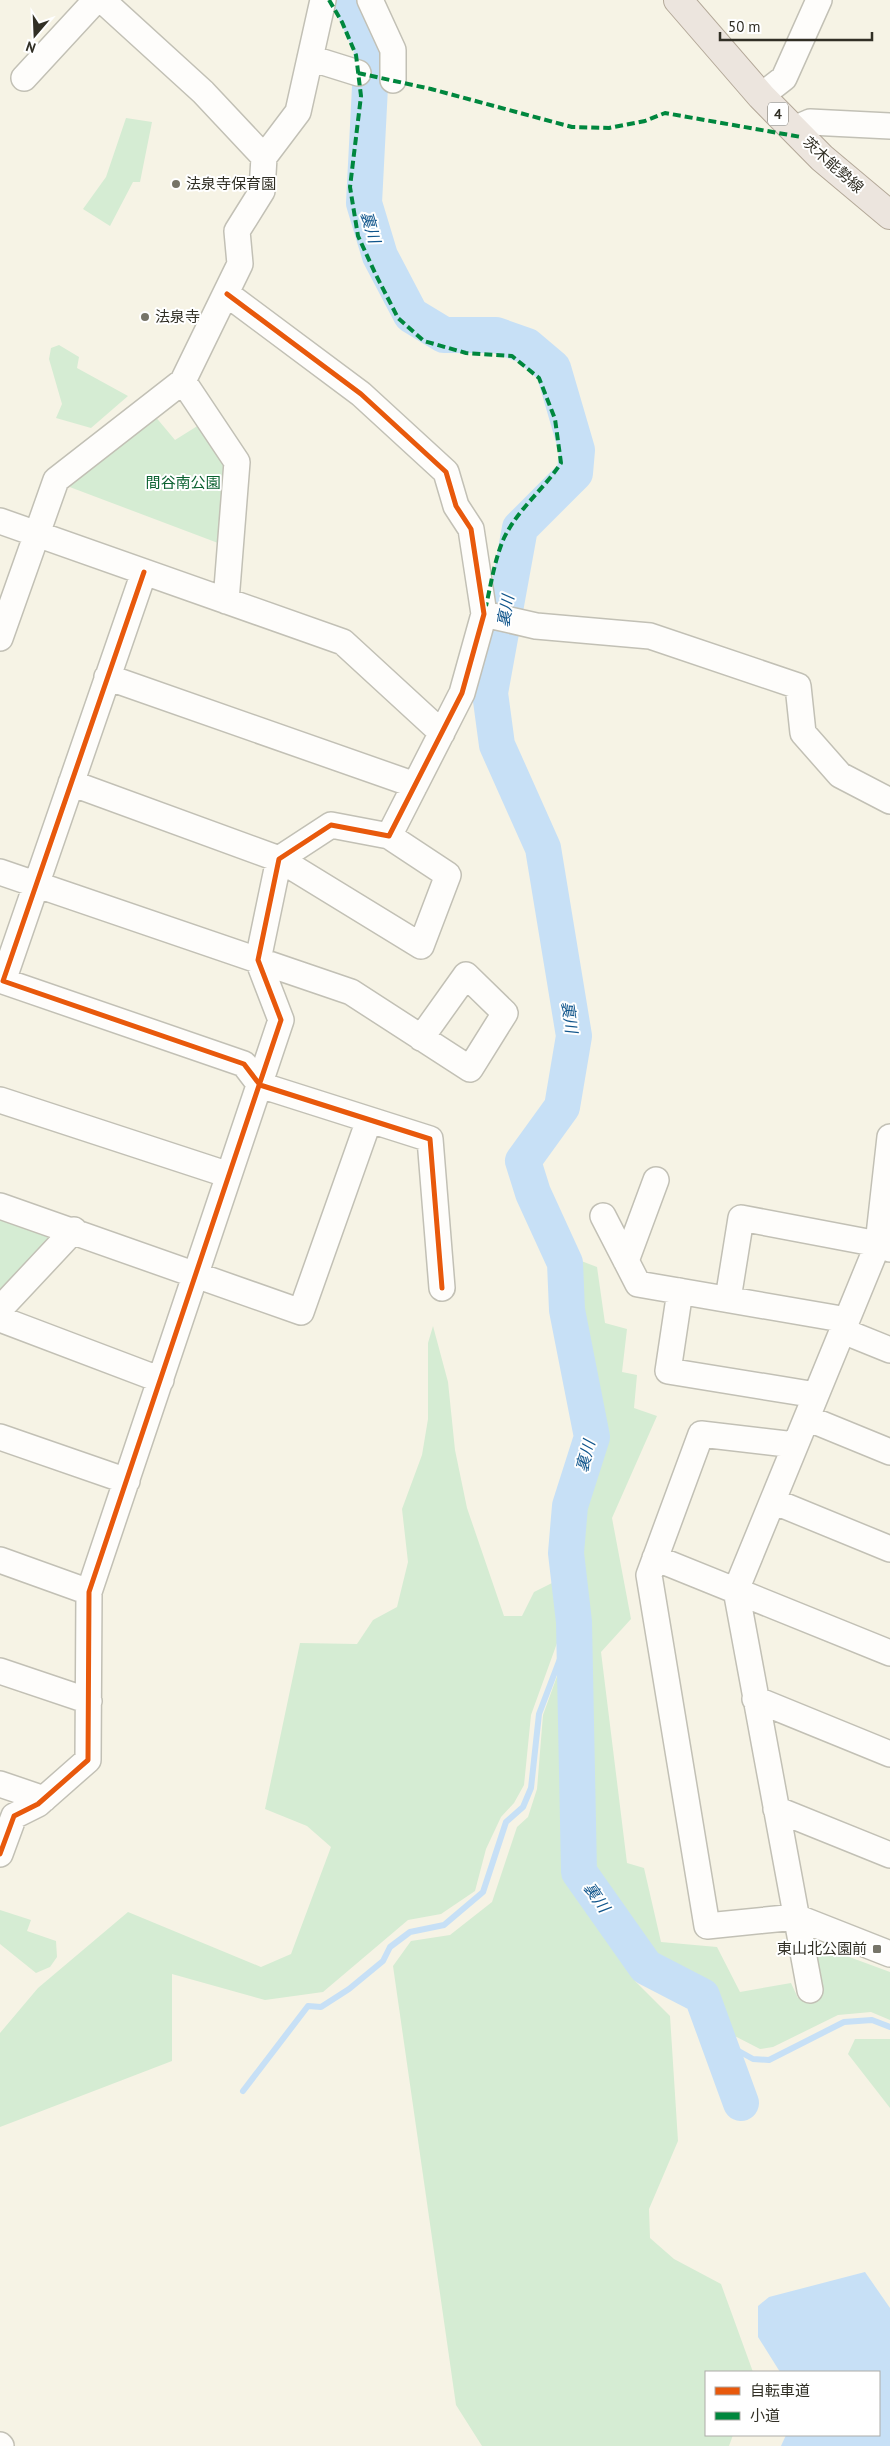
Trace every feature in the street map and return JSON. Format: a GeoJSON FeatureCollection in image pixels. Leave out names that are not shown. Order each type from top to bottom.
{"type":"FeatureCollection","features":[{"type":"Feature","properties":{"kind":"main road","name":"茨木能勢線"},"geometry":{"type":"LineString","coordinates":[[678,0],[760,96],[822,158],[890,215]]}},
{"type":"Feature","properties":{"kind":"street"},"geometry":{"type":"LineString","coordinates":[[24,78],[96,0]]}},
{"type":"Feature","properties":{"kind":"street"},"geometry":{"type":"LineString","coordinates":[[102,0],[202,92],[264,157]]}},
{"type":"Feature","properties":{"kind":"street"},"geometry":{"type":"LineString","coordinates":[[0,638],[56,480],[183,381],[240,264],[237,231],[262,191],[264,157],[298,112],[323,0]]}},
{"type":"Feature","properties":{"kind":"street"},"geometry":{"type":"LineString","coordinates":[[370,0],[393,50],[393,80]]}},
{"type":"Feature","properties":{"kind":"street"},"geometry":{"type":"LineString","coordinates":[[760,96],[784,78],[819,0]]}},
{"type":"Feature","properties":{"kind":"street"},"geometry":{"type":"LineString","coordinates":[[310,58],[358,73]]}},
{"type":"Feature","properties":{"kind":"street"},"geometry":{"type":"LineString","coordinates":[[794,130],[810,122],[890,126]]}},
{"type":"Feature","properties":{"kind":"street"},"geometry":{"type":"LineString","coordinates":[[227,294],[361,394],[446,472],[456,506],[471,529],[484,614],[462,693],[389,836]]}},
{"type":"Feature","properties":{"kind":"street"},"geometry":{"type":"LineString","coordinates":[[183,381],[237,462],[226,601]]}},
{"type":"Feature","properties":{"kind":"street"},"geometry":{"type":"LineString","coordinates":[[0,521],[343,642],[442,733]]}},
{"type":"Feature","properties":{"kind":"street"},"geometry":{"type":"LineString","coordinates":[[144,572],[1,982],[244,1064],[260,1085],[430,1139],[442,1288]]}},
{"type":"Feature","properties":{"kind":"street"},"geometry":{"type":"LineString","coordinates":[[484,614],[536,626],[650,636],[798,686],[803,733],[840,775],[890,801]]}},
{"type":"Feature","properties":{"kind":"street"},"geometry":{"type":"LineString","coordinates":[[107,678],[415,785]]}},
{"type":"Feature","properties":{"kind":"street"},"geometry":{"type":"LineString","coordinates":[[0,1854],[14,1816],[44,1799],[88,1760],[89,1592],[281,1020],[258,960],[279,859],[331,825],[389,836],[448,875],[420,946],[279,859],[71,783]]}},
{"type":"Feature","properties":{"kind":"street"},"geometry":{"type":"LineString","coordinates":[[0,872],[351,992],[421,1038]]}},
{"type":"Feature","properties":{"kind":"street"},"geometry":{"type":"LineString","coordinates":[[0,1100],[229,1175]]}},
{"type":"Feature","properties":{"kind":"street"},"geometry":{"type":"LineString","coordinates":[[0,1206],[74,1230],[301,1312],[369,1120]]}},
{"type":"Feature","properties":{"kind":"street"},"geometry":{"type":"LineString","coordinates":[[810,1990],[736,1590],[845,1326],[884,1247],[890,1139]]}},
{"type":"Feature","properties":{"kind":"street"},"geometry":{"type":"LineString","coordinates":[[626,1261],[656,1180]]}},
{"type":"Feature","properties":{"kind":"street"},"geometry":{"type":"LineString","coordinates":[[603,1216],[638,1284],[728,1299],[845,1326],[890,1350]]}},
{"type":"Feature","properties":{"kind":"street"},"geometry":{"type":"LineString","coordinates":[[728,1299],[741,1218],[884,1247]]}},
{"type":"Feature","properties":{"kind":"street"},"geometry":{"type":"LineString","coordinates":[[0,1310],[74,1230]]}},
{"type":"Feature","properties":{"kind":"street"},"geometry":{"type":"LineString","coordinates":[[680,1290],[668,1370],[816,1395]]}},
{"type":"Feature","properties":{"kind":"street"},"geometry":{"type":"LineString","coordinates":[[0,1320],[161,1380]]}},
{"type":"Feature","properties":{"kind":"street"},"geometry":{"type":"LineString","coordinates":[[806,1418],[890,1452]]}},
{"type":"Feature","properties":{"kind":"street"},"geometry":{"type":"LineString","coordinates":[[795,1445],[701,1434],[649,1575],[707,1926],[796,1916],[890,1954]]}},
{"type":"Feature","properties":{"kind":"street"},"geometry":{"type":"LineString","coordinates":[[0,1437],[127,1481]]}},
{"type":"Feature","properties":{"kind":"street"},"geometry":{"type":"LineString","coordinates":[[773,1501],[890,1549]]}},
{"type":"Feature","properties":{"kind":"street"},"geometry":{"type":"LineString","coordinates":[[655,1558],[890,1653]]}},
{"type":"Feature","properties":{"kind":"street"},"geometry":{"type":"LineString","coordinates":[[0,1560],[89,1592]]}},
{"type":"Feature","properties":{"kind":"street"},"geometry":{"type":"LineString","coordinates":[[0,1670],[89,1701]]}},
{"type":"Feature","properties":{"kind":"street"},"geometry":{"type":"LineString","coordinates":[[755,1699],[890,1754]]}},
{"type":"Feature","properties":{"kind":"street"},"geometry":{"type":"LineString","coordinates":[[0,1784],[44,1799]]}},
{"type":"Feature","properties":{"kind":"street"},"geometry":{"type":"LineString","coordinates":[[776,1809],[890,1855]]}},
{"type":"Feature","properties":{"kind":"green space"},"geometry":{"type":"Polygon","coordinates":[[[126,118],[152,122],[140,182],[133,182],[110,226],[83,209],[106,177],[126,118]]]}},
{"type":"Feature","properties":{"kind":"green space"},"geometry":{"type":"Polygon","coordinates":[[[59,345],[79,357],[77,368],[128,396],[91,428],[56,418],[62,404],[49,359],[51,348],[59,345]]]}},
{"type":"Feature","properties":{"kind":"green space","name":"間谷南公園"},"geometry":{"type":"Polygon","coordinates":[[[154,415],[175,440],[199,425],[226,466],[226,537],[218,543],[67,486],[154,415]]]}},
{"type":"Feature","properties":{"kind":"green space"},"geometry":{"type":"Polygon","coordinates":[[[0,1219],[48,1237],[46,1243],[0,1294],[0,1219]]]}},
{"type":"Feature","properties":{"kind":"green space"},"geometry":{"type":"Polygon","coordinates":[[[576,1259],[597,1267],[605,1323],[627,1329],[622,1372],[637,1375],[634,1408],[657,1416],[612,1518],[631,1619],[601,1652],[627,1863],[644,1868],[661,1942],[717,1947],[740,1992],[791,1983],[798,1998],[818,1996],[814,1944],[890,1972],[890,2020],[871,2012],[838,2015],[773,2047],[760,2049],[725,2031],[710,1989],[652,1958],[586,1868],[582,1624],[572,1553],[581,1505],[598,1438],[595,1397],[578,1321],[576,1259]]]}},
{"type":"Feature","properties":{"kind":"green space"},"geometry":{"type":"Polygon","coordinates":[[[433,1326],[448,1382],[455,1450],[467,1508],[504,1616],[522,1616],[534,1592],[554,1582],[565,1621],[531,1715],[524,1785],[514,1803],[501,1817],[486,1849],[475,1891],[441,1914],[408,1920],[323,1992],[265,2000],[172,1974],[172,2061],[0,2127],[0,2033],[38,1988],[128,1912],[261,1967],[291,1954],[331,1847],[307,1826],[265,1809],[300,1643],[357,1644],[373,1620],[397,1607],[408,1562],[402,1509],[422,1455],[428,1419],[428,1343],[433,1326]]]}},
{"type":"Feature","properties":{"kind":"green space"},"geometry":{"type":"Polygon","coordinates":[[[565,1654],[567,1876],[636,1982],[670,2016],[678,2141],[649,2209],[650,2238],[674,2259],[721,2284],[753,2371],[705,2371],[705,2436],[733,2436],[729,2446],[482,2446],[456,2405],[393,1966],[411,1941],[450,1935],[492,1902],[517,1827],[528,1817],[537,1789],[543,1715],[565,1654]]]}},
{"type":"Feature","properties":{"kind":"green space"},"geometry":{"type":"Polygon","coordinates":[[[0,1910],[31,1920],[27,1931],[56,1941],[57,1957],[50,1967],[36,1973],[0,1944],[0,1910]]]}},
{"type":"Feature","properties":{"kind":"green space"},"geometry":{"type":"Polygon","coordinates":[[[855,2039],[890,2039],[890,2108],[848,2054],[855,2039]]]}},
{"type":"Feature","properties":{"kind":"water"},"geometry":{"type":"Polygon","coordinates":[[[865,2272],[890,2308],[890,2446],[781,2446],[786,2436],[880,2436],[880,2371],[779,2371],[758,2337],[758,2306],[769,2297],[865,2272]]]}},
{"type":"Feature","properties":{"kind":"waterway","name":"裏川"},"geometry":{"type":"LineString","coordinates":[[350,0],[372,48],[364,203],[380,256],[411,315],[444,335],[496,335],[527,346],[553,368],[577,450],[575,473],[520,528],[490,693],[497,745],[543,848],[574,1036],[562,1107],[523,1161],[533,1193],[565,1263],[567,1310],[592,1437],[570,1506],[566,1553],[574,1622],[579,1872],[646,1967],[702,1996],[741,2103]]}},
{"type":"Feature","properties":{"kind":"waterway"},"geometry":{"type":"LineString","coordinates":[[243,2091],[308,2006],[321,2007],[349,1989],[383,1961],[390,1947],[410,1932],[444,1925],[483,1892],[506,1822],[523,1807],[531,1788],[539,1714],[574,1622]]}},
{"type":"Feature","properties":{"kind":"waterway"},"geometry":{"type":"LineString","coordinates":[[717,2039],[753,2059],[769,2060],[844,2022],[872,2020],[890,2027]]}},
{"type":"Feature","properties":{"kind":"marked path"},"geometry":{"type":"LineString","coordinates":[[329,0],[342,22],[356,55],[361,96],[350,187],[358,236],[398,318],[424,341],[466,353],[512,356],[539,378],[555,419],[561,463],[516,518],[504,538],[486,606]]}},
{"type":"Feature","properties":{"kind":"marked path"},"geometry":{"type":"LineString","coordinates":[[358,73],[431,89],[572,127],[609,128],[645,121],[665,113],[801,137]]}},
{"type":"Feature","properties":{"kind":"cycle path"},"geometry":{"type":"LineString","coordinates":[[0,1854],[14,1816],[38,1804],[88,1760],[89,1592],[281,1020],[258,960],[279,859],[331,825],[389,836],[462,693],[484,614],[471,529],[456,506],[446,472],[361,394],[227,294]]}},
{"type":"Feature","properties":{"kind":"cycle path"},"geometry":{"type":"LineString","coordinates":[[144,572],[3,981],[244,1064],[260,1085],[430,1139],[442,1288]]}},
{"type":"Feature","properties":{"kind":"place","name":"法泉寺保育園"},"geometry":{"type":"Point","coordinates":[176,184]}},
{"type":"Feature","properties":{"kind":"place","name":"法泉寺"},"geometry":{"type":"Point","coordinates":[145,317]}},
{"type":"Feature","properties":{"kind":"place","name":"東山北公園前"},"geometry":{"type":"Point","coordinates":[877,1949]}}]}
